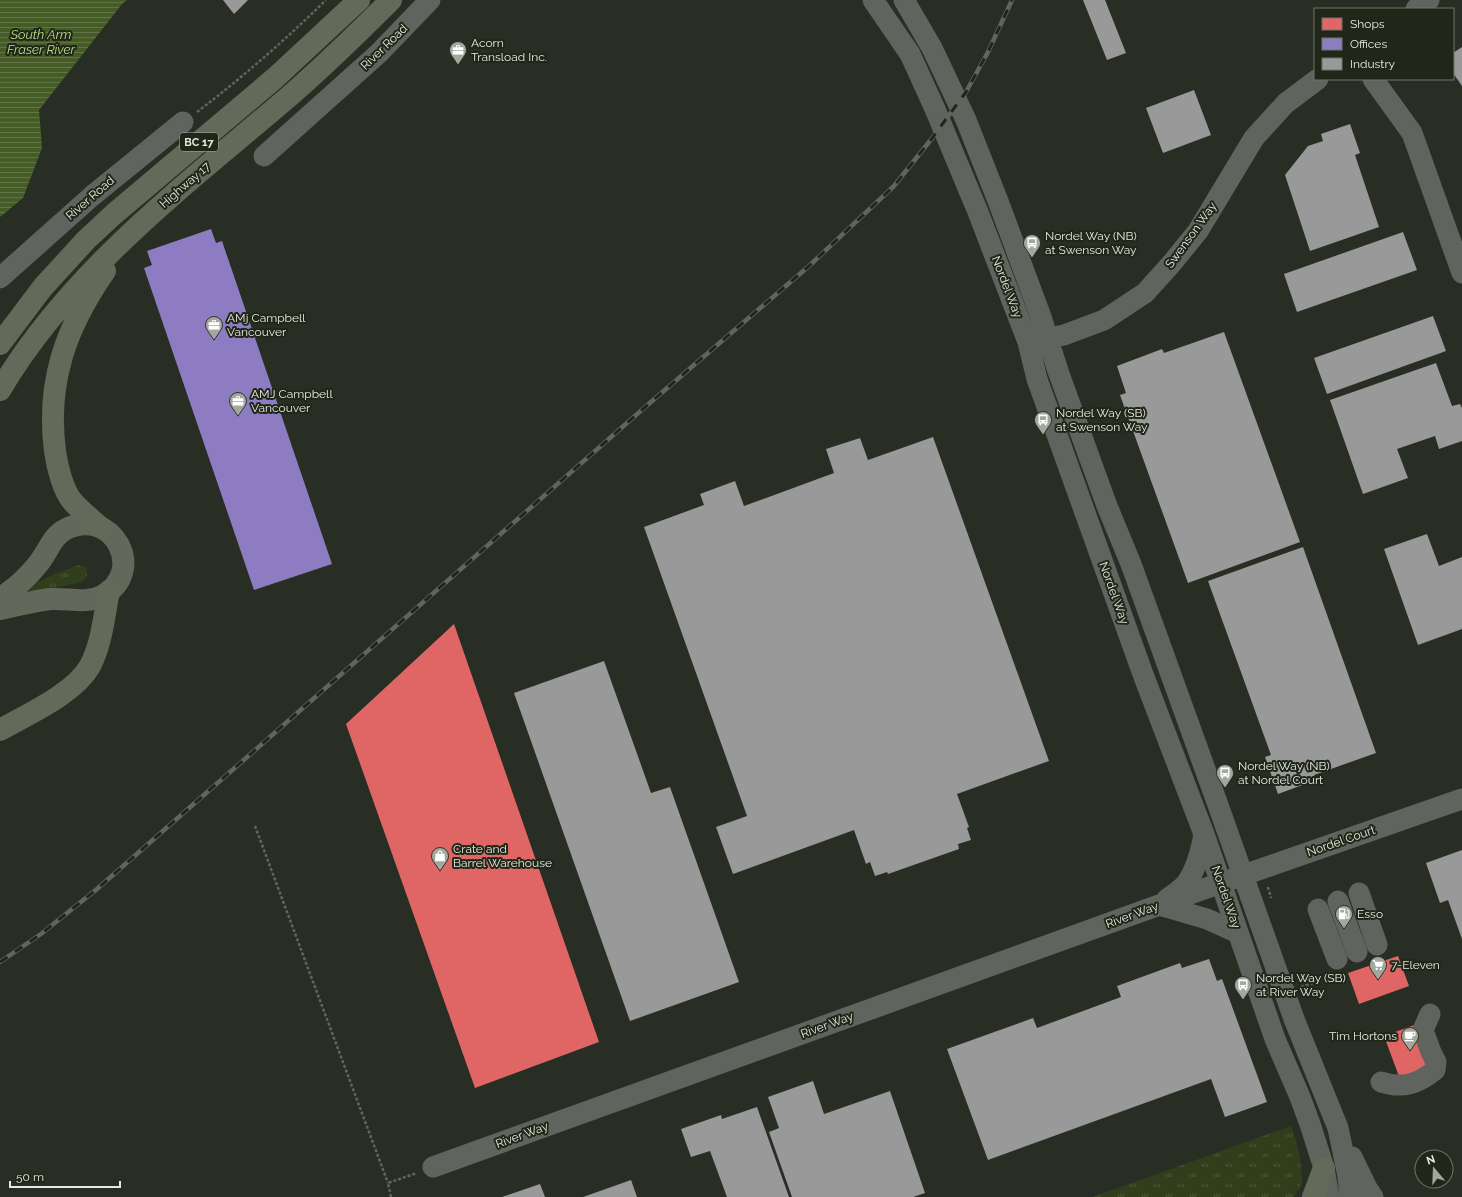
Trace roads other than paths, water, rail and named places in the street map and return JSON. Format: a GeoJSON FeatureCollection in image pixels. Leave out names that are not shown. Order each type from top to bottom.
{"type":"FeatureCollection","features":[{"type":"Feature","properties":{"kind":"highway","name":"Highway 17"},"geometry":{"type":"LineString","coordinates":[[0,344],[43,287],[86,240],[114,214],[275,78],[359,0]]}},
{"type":"Feature","properties":{"kind":"highway","name":"Highway 17"},"geometry":{"type":"LineString","coordinates":[[0,390],[42,328],[77,285],[104,257],[212,161],[293,93],[358,33],[391,0]]}},
{"type":"Feature","properties":{"kind":"highway","name":"BC 17"},"geometry":{"type":"LineString","coordinates":[[100,527],[72,502],[63,484],[57,463],[54,442],[52,414],[55,382],[67,341],[90,293],[139,225]]}},
{"type":"Feature","properties":{"kind":"highway"},"geometry":{"type":"LineString","coordinates":[[0,328],[43,287]]}},
{"type":"Feature","properties":{"kind":"highway"},"geometry":{"type":"LineString","coordinates":[[0,730],[66,691],[84,675],[90,666],[100,641],[109,591]]}},
{"type":"Feature","properties":{"kind":"highway"},"geometry":{"type":"LineString","coordinates":[[1313,1197],[1324,1168]]}},
{"type":"Feature","properties":{"kind":"main road"},"geometry":{"type":"LineString","coordinates":[[0,598],[21,583],[30,574],[40,562],[56,536],[73,526],[87,524],[100,527],[118,542],[123,566],[120,577],[116,584],[102,596],[89,600],[49,599],[0,609]]}},
{"type":"Feature","properties":{"kind":"street","name":"River Road"},"geometry":{"type":"LineString","coordinates":[[264,156],[379,53],[430,0]]}},
{"type":"Feature","properties":{"kind":"street","name":"Nordel Way"},"geometry":{"type":"LineString","coordinates":[[873,0],[910,54],[932,102],[978,212],[1028,342],[1042,393],[1144,677],[1204,834],[1275,1039],[1310,1124],[1324,1168],[1329,1197]]}},
{"type":"Feature","properties":{"kind":"street"},"geometry":{"type":"LineString","coordinates":[[888,0],[910,31],[925,36]]}},
{"type":"Feature","properties":{"kind":"street","name":"Nordel Way"},"geometry":{"type":"LineString","coordinates":[[904,0],[932,48],[968,128],[998,201],[1107,506],[1134,572],[1244,875],[1294,1019],[1338,1128],[1348,1176],[1350,1197]]}},
{"type":"Feature","properties":{"kind":"street"},"geometry":{"type":"LineString","coordinates":[[1417,8],[1429,0]]}},
{"type":"Feature","properties":{"kind":"street","name":"Swenson Way"},"geometry":{"type":"LineString","coordinates":[[1028,342],[1064,334],[1104,320],[1145,293],[1198,231],[1254,138],[1286,103],[1317,80]]}},
{"type":"Feature","properties":{"kind":"street"},"geometry":{"type":"LineString","coordinates":[[1373,80],[1412,133],[1462,273]]}},
{"type":"Feature","properties":{"kind":"street","name":"River Road"},"geometry":{"type":"LineString","coordinates":[[0,278],[92,196],[183,122]]}},
{"type":"Feature","properties":{"kind":"street","name":"Nordel Court"},"geometry":{"type":"LineString","coordinates":[[1221,883],[1462,799]]}},
{"type":"Feature","properties":{"kind":"street"},"geometry":{"type":"LineString","coordinates":[[1159,905],[1184,885],[1192,873],[1200,853],[1204,834]]}},
{"type":"Feature","properties":{"kind":"street","name":"River Way"},"geometry":{"type":"LineString","coordinates":[[433,1168],[1221,883]]}},
{"type":"Feature","properties":{"kind":"street"},"geometry":{"type":"LineString","coordinates":[[1352,954],[1333,903],[1352,954]]}},
{"type":"Feature","properties":{"kind":"street"},"geometry":{"type":"LineString","coordinates":[[1159,905],[1207,919],[1238,933]]}},
{"type":"Feature","properties":{"kind":"street"},"geometry":{"type":"LineString","coordinates":[[1381,1082],[1400,1086],[1419,1081],[1436,1070],[1436,1062],[1423,1030],[1430,1014]]}},
{"type":"Feature","properties":{"kind":"street"},"geometry":{"type":"LineString","coordinates":[[1338,1128],[1366,1188],[1372,1197]]}},
{"type":"Feature","properties":{"kind":"water","name":"South Arm Fraser River"},"geometry":{"type":"Polygon","coordinates":[[[0,0],[127,0],[122,4],[39,110],[42,148],[23,198],[0,217],[0,0]]]}},
{"type":"Feature","properties":{"kind":"railway"},"geometry":{"type":"LineString","coordinates":[[0,962],[41,934],[97,889],[644,408],[809,266],[894,186],[966,92],[988,52],[1012,0]]}},
{"type":"Feature","properties":{"kind":"place","name":"Acorn Transload Inc."},"geometry":{"type":"Point","coordinates":[458,65]}},
{"type":"Feature","properties":{"kind":"place","name":"Nordel Way (NB) at Swenson Way"},"geometry":{"type":"Point","coordinates":[1032,258]}},
{"type":"Feature","properties":{"kind":"place","name":"AMj Campbell Vancouver"},"geometry":{"type":"Point","coordinates":[214,340]}},
{"type":"Feature","properties":{"kind":"place","name":"AMJ Campbell Vancouver"},"geometry":{"type":"Point","coordinates":[238,416]}},
{"type":"Feature","properties":{"kind":"place","name":"Nordel Way (SB) at Swenson Way"},"geometry":{"type":"Point","coordinates":[1043,435]}},
{"type":"Feature","properties":{"kind":"place","name":"Nordel Way (NB) at Nordel Court"},"geometry":{"type":"Point","coordinates":[1225,788]}},
{"type":"Feature","properties":{"kind":"place","name":"Crate and Barrel Warehouse"},"geometry":{"type":"Point","coordinates":[440,871]}},
{"type":"Feature","properties":{"kind":"place","name":"Esso"},"geometry":{"type":"Point","coordinates":[1344,929]}},
{"type":"Feature","properties":{"kind":"place","name":"7-Eleven"},"geometry":{"type":"Point","coordinates":[1378,980]}},
{"type":"Feature","properties":{"kind":"place","name":"Nordel Way (SB) at River Way"},"geometry":{"type":"Point","coordinates":[1243,1000]}},
{"type":"Feature","properties":{"kind":"place","name":"Tim Hortons"},"geometry":{"type":"Point","coordinates":[1410,1051]}}]}
